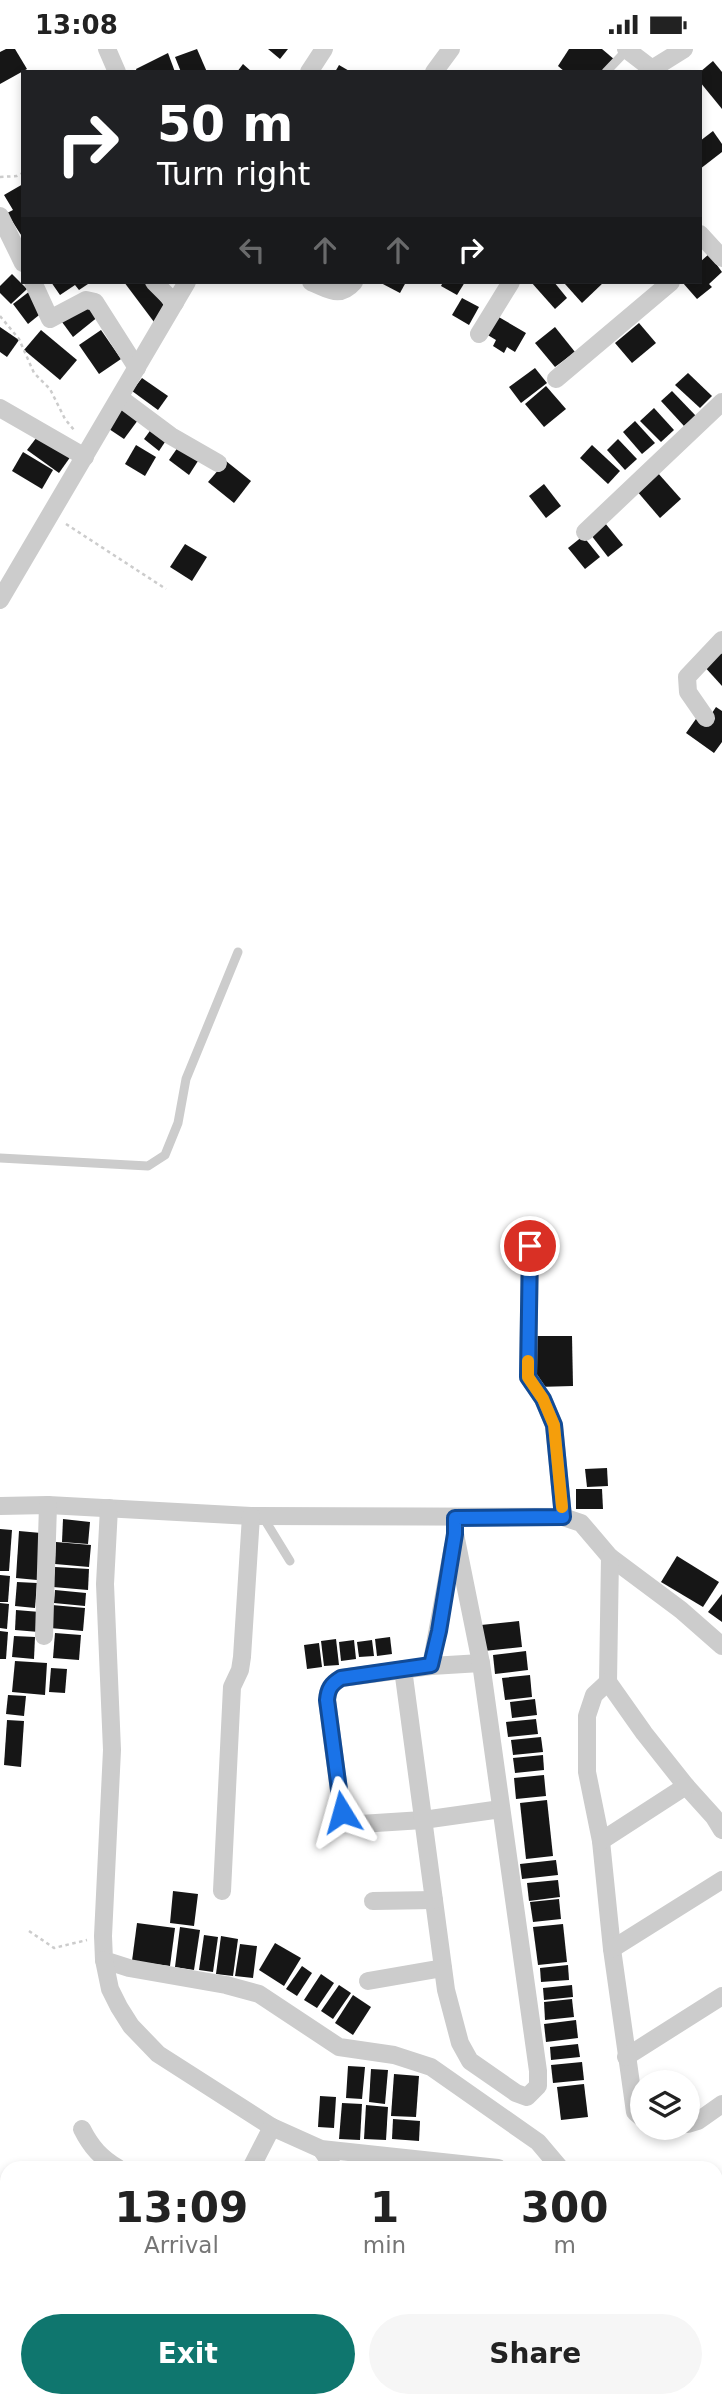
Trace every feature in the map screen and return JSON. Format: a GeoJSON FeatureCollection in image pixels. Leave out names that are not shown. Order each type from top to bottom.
{"type":"FeatureCollection","features":[{"type":"Feature","properties":{"kind":"street"},"geometry":{"type":"LineString","coordinates":[[107,49],[116,70]]}},
{"type":"Feature","properties":{"kind":"street"},"geometry":{"type":"LineString","coordinates":[[310,70],[324,49]]}},
{"type":"Feature","properties":{"kind":"street"},"geometry":{"type":"LineString","coordinates":[[435,70],[451,49]]}},
{"type":"Feature","properties":{"kind":"street"},"geometry":{"type":"LineString","coordinates":[[627,49],[651,70]]}},
{"type":"Feature","properties":{"kind":"street"},"geometry":{"type":"LineString","coordinates":[[653,70],[684,49]]}},
{"type":"Feature","properties":{"kind":"street"},"geometry":{"type":"LineString","coordinates":[[0,216],[21,259]]}},
{"type":"Feature","properties":{"kind":"street"},"geometry":{"type":"LineString","coordinates":[[34,284],[50,319],[86,300],[95,302],[137,368]]}},
{"type":"Feature","properties":{"kind":"street"},"geometry":{"type":"LineString","coordinates":[[156,284],[175,303]]}},
{"type":"Feature","properties":{"kind":"street"},"geometry":{"type":"LineString","coordinates":[[0,600],[186,284]]}},
{"type":"Feature","properties":{"kind":"street"},"geometry":{"type":"LineString","coordinates":[[317,284],[339,292],[352,284]]}},
{"type":"Feature","properties":{"kind":"street"},"geometry":{"type":"LineString","coordinates":[[479,334],[510,284]]}},
{"type":"Feature","properties":{"kind":"street"},"geometry":{"type":"LineString","coordinates":[[556,379],[669,284]]}},
{"type":"Feature","properties":{"kind":"street"},"geometry":{"type":"LineString","coordinates":[[120,398],[171,436],[218,463]]}},
{"type":"Feature","properties":{"kind":"street"},"geometry":{"type":"LineString","coordinates":[[585,532],[722,402]]}},
{"type":"Feature","properties":{"kind":"street"},"geometry":{"type":"LineString","coordinates":[[0,408],[89,451]]}},
{"type":"Feature","properties":{"kind":"street"},"geometry":{"type":"LineString","coordinates":[[706,718],[688,692],[687,677],[722,641]]}},
{"type":"Feature","properties":{"kind":"street"},"geometry":{"type":"LineString","coordinates":[[530,1246],[528,1377],[543,1399],[554,1425],[563,1517]]}},
{"type":"Feature","properties":{"kind":"street"},"geometry":{"type":"LineString","coordinates":[[44,1636],[48,1505]]}},
{"type":"Feature","properties":{"kind":"street"},"geometry":{"type":"LineString","coordinates":[[0,1506],[48,1505],[455,1526],[563,1517],[581,1523],[610,1557],[681,1610],[722,1646]]}},
{"type":"Feature","properties":{"kind":"street"},"geometry":{"type":"LineString","coordinates":[[109,1508],[105,1584],[112,1750],[103,1936],[104,1960],[110,1989],[131,2026],[158,2054],[272,2127],[321,2149],[433,2161]]}},
{"type":"Feature","properties":{"kind":"street"},"geometry":{"type":"LineString","coordinates":[[222,1891],[232,1686],[240,1670],[242,1657],[257,1516]]}},
{"type":"Feature","properties":{"kind":"street"},"geometry":{"type":"LineString","coordinates":[[403,1669],[446,1990],[464,2054],[516,2093],[527,2097],[538,2086],[538,2071],[481,1663],[455,1526]]}},
{"type":"Feature","properties":{"kind":"street"},"geometry":{"type":"LineString","coordinates":[[431,1665],[455,1526]]}},
{"type":"Feature","properties":{"kind":"street"},"geometry":{"type":"LineString","coordinates":[[610,1557],[608,1682],[722,1830]]}},
{"type":"Feature","properties":{"kind":"street"},"geometry":{"type":"LineString","coordinates":[[481,1663],[431,1665],[341,1678],[334,1682],[328,1690],[327,1700],[342,1812],[350,1822],[360,1824],[423,1820],[501,1809]]}},
{"type":"Feature","properties":{"kind":"street"},"geometry":{"type":"LineString","coordinates":[[608,1682],[594,1695],[587,1716],[587,1772],[601,1841],[630,2081]]}},
{"type":"Feature","properties":{"kind":"street"},"geometry":{"type":"LineString","coordinates":[[601,1841],[686,1786]]}},
{"type":"Feature","properties":{"kind":"street"},"geometry":{"type":"LineString","coordinates":[[612,1949],[722,1880]]}},
{"type":"Feature","properties":{"kind":"street"},"geometry":{"type":"LineString","coordinates":[[373,1902],[433,1900]]}},
{"type":"Feature","properties":{"kind":"street"},"geometry":{"type":"LineString","coordinates":[[104,1960],[129,1968],[226,1985],[259,1994],[339,2047],[394,2055],[431,2067],[538,2142],[554,2161]]}},
{"type":"Feature","properties":{"kind":"street"},"geometry":{"type":"LineString","coordinates":[[368,1981],[443,1968]]}},
{"type":"Feature","properties":{"kind":"street"},"geometry":{"type":"LineString","coordinates":[[626,2057],[722,1996]]}},
{"type":"Feature","properties":{"kind":"street"},"geometry":{"type":"LineString","coordinates":[[700,2120],[722,2104]]}},
{"type":"Feature","properties":{"kind":"street"},"geometry":{"type":"LineString","coordinates":[[255,2161],[272,2127]]}},
{"type":"Feature","properties":{"kind":"street"},"geometry":{"type":"LineString","coordinates":[[82,2129],[90,2147],[109,2161]]}},
{"type":"Feature","properties":{"kind":"street"},"geometry":{"type":"LineString","coordinates":[[321,2149],[329,2161]]}},
{"type":"Feature","properties":{"kind":"lane"},"geometry":{"type":"LineString","coordinates":[[609,70],[627,49]]}},
{"type":"Feature","properties":{"kind":"lane"},"geometry":{"type":"LineString","coordinates":[[0,1159],[148,1166],[165,1155],[178,1123],[186,1079],[238,951]]}},
{"type":"Feature","properties":{"kind":"lane"},"geometry":{"type":"LineString","coordinates":[[257,1516],[290,1561]]}},
{"type":"Feature","properties":{"kind":"path"},"geometry":{"type":"LineString","coordinates":[[0,177],[21,174]]}},
{"type":"Feature","properties":{"kind":"path"},"geometry":{"type":"LineString","coordinates":[[0,316],[19,338],[34,373],[50,389],[65,419],[89,451]]}},
{"type":"Feature","properties":{"kind":"path"},"geometry":{"type":"LineString","coordinates":[[51,515],[166,589]]}},
{"type":"Feature","properties":{"kind":"path"},"geometry":{"type":"LineString","coordinates":[[29,1931],[54,1948],[103,1936]]}},
{"type":"Feature","properties":{"kind":"building"},"geometry":{"type":"Polygon","coordinates":[[[15,49],[27,69],[0,84],[0,52],[15,49]]]}},
{"type":"Feature","properties":{"kind":"building"},"geometry":{"type":"Polygon","coordinates":[[[197,49],[206,70],[180,70],[175,57],[197,49]]]}},
{"type":"Feature","properties":{"kind":"building"},"geometry":{"type":"Polygon","coordinates":[[[268,49],[288,49],[280,59],[268,49]]]}},
{"type":"Feature","properties":{"kind":"building"},"geometry":{"type":"Polygon","coordinates":[[[569,49],[602,49],[615,60],[607,70],[563,70],[558,66],[569,49]]]}},
{"type":"Feature","properties":{"kind":"building"},"geometry":{"type":"Polygon","coordinates":[[[168,53],[174,70],[136,70],[168,53]]]}},
{"type":"Feature","properties":{"kind":"building"},"geometry":{"type":"Polygon","coordinates":[[[713,61],[722,72],[722,109],[702,84],[702,70],[713,61]]]}},
{"type":"Feature","properties":{"kind":"building"},"geometry":{"type":"Polygon","coordinates":[[[243,64],[250,70],[238,70],[243,64]]]}},
{"type":"Feature","properties":{"kind":"building"},"geometry":{"type":"Polygon","coordinates":[[[713,131],[722,144],[722,152],[702,167],[702,139],[713,131]]]}},
{"type":"Feature","properties":{"kind":"building"},"geometry":{"type":"Polygon","coordinates":[[[21,185],[21,235],[7,213],[13,210],[4,195],[21,185]]]}},
{"type":"Feature","properties":{"kind":"building"},"geometry":{"type":"Polygon","coordinates":[[[709,254],[722,272],[709,284],[712,287],[697,299],[684,284],[702,284],[702,260],[709,254]]]}},
{"type":"Feature","properties":{"kind":"building"},"geometry":{"type":"Polygon","coordinates":[[[12,274],[27,289],[11,304],[0,293],[0,286],[12,274]]]}},
{"type":"Feature","properties":{"kind":"building"},"geometry":{"type":"Polygon","coordinates":[[[52,284],[88,284],[79,290],[75,285],[60,295],[52,284]]]}},
{"type":"Feature","properties":{"kind":"building"},"geometry":{"type":"Polygon","coordinates":[[[126,284],[148,284],[168,311],[154,322],[126,284]]]}},
{"type":"Feature","properties":{"kind":"building"},"geometry":{"type":"Polygon","coordinates":[[[383,284],[405,284],[400,293],[383,284]]]}},
{"type":"Feature","properties":{"kind":"building"},"geometry":{"type":"Polygon","coordinates":[[[442,284],[464,284],[457,295],[441,286],[442,284]]]}},
{"type":"Feature","properties":{"kind":"building"},"geometry":{"type":"Polygon","coordinates":[[[533,284],[556,284],[567,298],[555,309],[533,284]]]}},
{"type":"Feature","properties":{"kind":"building"},"geometry":{"type":"Polygon","coordinates":[[[565,284],[602,284],[582,303],[565,284]]]}},
{"type":"Feature","properties":{"kind":"building"},"geometry":{"type":"Polygon","coordinates":[[[30,291],[44,311],[28,324],[13,304],[30,291]]]}},
{"type":"Feature","properties":{"kind":"building"},"geometry":{"type":"Polygon","coordinates":[[[462,298],[479,307],[469,325],[452,315],[462,298]]]}},
{"type":"Feature","properties":{"kind":"building"},"geometry":{"type":"Polygon","coordinates":[[[87,302],[99,316],[73,337],[62,322],[87,302]]]}},
{"type":"Feature","properties":{"kind":"building"},"geometry":{"type":"Polygon","coordinates":[[[497,316],[526,333],[515,352],[507,347],[504,353],[493,346],[496,340],[486,334],[497,316]]]}},
{"type":"Feature","properties":{"kind":"building"},"geometry":{"type":"Polygon","coordinates":[[[639,323],[656,343],[632,363],[615,343],[639,323]]]}},
{"type":"Feature","properties":{"kind":"building"},"geometry":{"type":"Polygon","coordinates":[[[0,327],[19,340],[7,357],[0,352],[0,327]]]}},
{"type":"Feature","properties":{"kind":"building"},"geometry":{"type":"Polygon","coordinates":[[[555,327],[575,352],[555,367],[535,343],[555,327]]]}},
{"type":"Feature","properties":{"kind":"building"},"geometry":{"type":"Polygon","coordinates":[[[41,330],[77,360],[60,380],[24,350],[41,330]]]}},
{"type":"Feature","properties":{"kind":"building"},"geometry":{"type":"Polygon","coordinates":[[[101,330],[121,359],[99,374],[79,345],[101,330]]]}},
{"type":"Feature","properties":{"kind":"building"},"geometry":{"type":"Polygon","coordinates":[[[535,368],[547,383],[521,403],[509,387],[535,368]]]}},
{"type":"Feature","properties":{"kind":"building"},"geometry":{"type":"Polygon","coordinates":[[[688,373],[712,396],[700,408],[675,385],[688,373]]]}},
{"type":"Feature","properties":{"kind":"building"},"geometry":{"type":"Polygon","coordinates":[[[142,378],[168,396],[158,410],[132,391],[142,378]]]}},
{"type":"Feature","properties":{"kind":"building"},"geometry":{"type":"Polygon","coordinates":[[[546,386],[566,409],[544,427],[525,404],[546,386]]]}},
{"type":"Feature","properties":{"kind":"building"},"geometry":{"type":"Polygon","coordinates":[[[672,391],[696,416],[684,426],[661,401],[672,391]]]}},
{"type":"Feature","properties":{"kind":"building"},"geometry":{"type":"Polygon","coordinates":[[[120,407],[138,420],[124,439],[106,427],[120,407]]]}},
{"type":"Feature","properties":{"kind":"building"},"geometry":{"type":"Polygon","coordinates":[[[654,408],[674,430],[661,442],[640,421],[654,408]]]}},
{"type":"Feature","properties":{"kind":"building"},"geometry":{"type":"Polygon","coordinates":[[[635,421],[655,443],[642,454],[623,432],[635,421]]]}},
{"type":"Feature","properties":{"kind":"building"},"geometry":{"type":"Polygon","coordinates":[[[152,428],[167,439],[159,451],[144,439],[152,428]]]}},
{"type":"Feature","properties":{"kind":"building"},"geometry":{"type":"Polygon","coordinates":[[[40,433],[71,456],[59,473],[27,450],[40,433]]]}},
{"type":"Feature","properties":{"kind":"building"},"geometry":{"type":"Polygon","coordinates":[[[618,439],[637,459],[625,470],[607,450],[618,439]]]}},
{"type":"Feature","properties":{"kind":"building"},"geometry":{"type":"Polygon","coordinates":[[[136,445],[156,457],[145,476],[125,464],[136,445]]]}},
{"type":"Feature","properties":{"kind":"building"},"geometry":{"type":"Polygon","coordinates":[[[592,445],[620,471],[608,484],[580,458],[592,445]]]}},
{"type":"Feature","properties":{"kind":"building"},"geometry":{"type":"Polygon","coordinates":[[[178,447],[198,461],[189,475],[169,460],[178,447]]]}},
{"type":"Feature","properties":{"kind":"building"},"geometry":{"type":"Polygon","coordinates":[[[23,452],[53,470],[42,489],[12,471],[23,452]]]}},
{"type":"Feature","properties":{"kind":"building"},"geometry":{"type":"Polygon","coordinates":[[[226,461],[251,481],[234,503],[208,482],[226,461]]]}},
{"type":"Feature","properties":{"kind":"building"},"geometry":{"type":"Polygon","coordinates":[[[657,472],[681,499],[660,518],[636,490],[657,472]]]}},
{"type":"Feature","properties":{"kind":"building"},"geometry":{"type":"Polygon","coordinates":[[[544,484],[561,506],[546,518],[529,496],[544,484]]]}},
{"type":"Feature","properties":{"kind":"building"},"geometry":{"type":"Polygon","coordinates":[[[605,523],[623,545],[608,557],[591,535],[605,523]]]}},
{"type":"Feature","properties":{"kind":"building"},"geometry":{"type":"Polygon","coordinates":[[[583,536],[600,557],[585,569],[568,548],[583,536]]]}},
{"type":"Feature","properties":{"kind":"building"},"geometry":{"type":"Polygon","coordinates":[[[185,544],[207,557],[192,581],[170,567],[185,544]]]}},
{"type":"Feature","properties":{"kind":"building"},"geometry":{"type":"Polygon","coordinates":[[[719,651],[722,654],[722,686],[703,665],[719,651]]]}},
{"type":"Feature","properties":{"kind":"building"},"geometry":{"type":"Polygon","coordinates":[[[716,707],[722,711],[722,742],[714,753],[686,733],[698,716],[706,722],[716,707]]]}},
{"type":"Feature","properties":{"kind":"building"},"geometry":{"type":"Polygon","coordinates":[[[537,1336],[572,1336],[573,1386],[537,1387],[537,1336]]]}},
{"type":"Feature","properties":{"kind":"building"},"geometry":{"type":"Polygon","coordinates":[[[607,1468],[608,1486],[587,1487],[585,1469],[607,1468]]]}},
{"type":"Feature","properties":{"kind":"building"},"geometry":{"type":"Polygon","coordinates":[[[576,1489],[602,1489],[603,1509],[576,1509],[576,1489]]]}},
{"type":"Feature","properties":{"kind":"building"},"geometry":{"type":"Polygon","coordinates":[[[63,1519],[90,1522],[88,1544],[62,1542],[63,1519]]]}},
{"type":"Feature","properties":{"kind":"building"},"geometry":{"type":"Polygon","coordinates":[[[0,1529],[12,1530],[9,1571],[0,1571],[0,1529]]]}},
{"type":"Feature","properties":{"kind":"building"},"geometry":{"type":"Polygon","coordinates":[[[19,1531],[41,1533],[37,1580],[16,1578],[19,1531]]]}},
{"type":"Feature","properties":{"kind":"building"},"geometry":{"type":"Polygon","coordinates":[[[56,1542],[91,1545],[89,1567],[55,1564],[56,1542]]]}},
{"type":"Feature","properties":{"kind":"building"},"geometry":{"type":"Polygon","coordinates":[[[677,1556],[719,1582],[703,1607],[661,1582],[677,1556]]]}},
{"type":"Feature","properties":{"kind":"building"},"geometry":{"type":"Polygon","coordinates":[[[55,1567],[89,1569],[88,1590],[53,1587],[55,1567]]]}},
{"type":"Feature","properties":{"kind":"building"},"geometry":{"type":"Polygon","coordinates":[[[0,1575],[10,1576],[8,1602],[0,1602],[0,1575]]]}},
{"type":"Feature","properties":{"kind":"building"},"geometry":{"type":"Polygon","coordinates":[[[17,1582],[37,1583],[35,1608],[15,1606],[17,1582]]]}},
{"type":"Feature","properties":{"kind":"building"},"geometry":{"type":"Polygon","coordinates":[[[55,1590],[86,1593],[85,1606],[54,1603],[55,1590]]]}},
{"type":"Feature","properties":{"kind":"building"},"geometry":{"type":"Polygon","coordinates":[[[722,1594],[722,1622],[708,1612],[722,1594]]]}},
{"type":"Feature","properties":{"kind":"building"},"geometry":{"type":"Polygon","coordinates":[[[0,1603],[9,1604],[7,1629],[0,1628],[0,1603]]]}},
{"type":"Feature","properties":{"kind":"building"},"geometry":{"type":"Polygon","coordinates":[[[52,1605],[85,1608],[83,1631],[50,1628],[52,1605]]]}},
{"type":"Feature","properties":{"kind":"building"},"geometry":{"type":"Polygon","coordinates":[[[16,1610],[40,1612],[39,1632],[15,1630],[16,1610]]]}},
{"type":"Feature","properties":{"kind":"building"},"geometry":{"type":"Polygon","coordinates":[[[519,1621],[522,1647],[484,1651],[481,1625],[519,1621]]]}},
{"type":"Feature","properties":{"kind":"building"},"geometry":{"type":"Polygon","coordinates":[[[0,1631],[8,1632],[6,1659],[0,1659],[0,1631]]]}},
{"type":"Feature","properties":{"kind":"building"},"geometry":{"type":"Polygon","coordinates":[[[55,1633],[81,1635],[79,1660],[53,1658],[55,1633]]]}},
{"type":"Feature","properties":{"kind":"building"},"geometry":{"type":"Polygon","coordinates":[[[14,1636],[35,1637],[34,1659],[12,1657],[14,1636]]]}},
{"type":"Feature","properties":{"kind":"building"},"geometry":{"type":"Polygon","coordinates":[[[390,1637],[392,1654],[377,1656],[375,1639],[390,1637]]]}},
{"type":"Feature","properties":{"kind":"building"},"geometry":{"type":"Polygon","coordinates":[[[336,1639],[339,1665],[324,1666],[321,1641],[336,1639]]]}},
{"type":"Feature","properties":{"kind":"building"},"geometry":{"type":"Polygon","coordinates":[[[354,1640],[356,1659],[341,1661],[339,1642],[354,1640]]]}},
{"type":"Feature","properties":{"kind":"building"},"geometry":{"type":"Polygon","coordinates":[[[372,1640],[374,1656],[359,1657],[357,1642],[372,1640]]]}},
{"type":"Feature","properties":{"kind":"building"},"geometry":{"type":"Polygon","coordinates":[[[319,1643],[322,1667],[307,1669],[304,1645],[319,1643]]]}},
{"type":"Feature","properties":{"kind":"building"},"geometry":{"type":"Polygon","coordinates":[[[526,1651],[528,1670],[495,1674],[493,1655],[526,1651]]]}},
{"type":"Feature","properties":{"kind":"building"},"geometry":{"type":"Polygon","coordinates":[[[15,1661],[47,1663],[45,1695],[12,1692],[15,1661]]]}},
{"type":"Feature","properties":{"kind":"building"},"geometry":{"type":"Polygon","coordinates":[[[51,1668],[67,1669],[65,1693],[49,1692],[51,1668]]]}},
{"type":"Feature","properties":{"kind":"building"},"geometry":{"type":"Polygon","coordinates":[[[530,1675],[532,1697],[505,1700],[502,1678],[530,1675]]]}},
{"type":"Feature","properties":{"kind":"building"},"geometry":{"type":"Polygon","coordinates":[[[8,1695],[26,1696],[24,1716],[6,1714],[8,1695]]]}},
{"type":"Feature","properties":{"kind":"building"},"geometry":{"type":"Polygon","coordinates":[[[535,1699],[537,1715],[512,1718],[510,1702],[535,1699]]]}},
{"type":"Feature","properties":{"kind":"building"},"geometry":{"type":"Polygon","coordinates":[[[536,1719],[538,1734],[508,1737],[506,1722],[536,1719]]]}},
{"type":"Feature","properties":{"kind":"building"},"geometry":{"type":"Polygon","coordinates":[[[7,1720],[24,1721],[21,1767],[4,1765],[7,1720]]]}},
{"type":"Feature","properties":{"kind":"building"},"geometry":{"type":"Polygon","coordinates":[[[541,1737],[543,1752],[513,1755],[511,1740],[541,1737]]]}},
{"type":"Feature","properties":{"kind":"building"},"geometry":{"type":"Polygon","coordinates":[[[543,1755],[544,1770],[515,1773],[513,1758],[543,1755]]]}},
{"type":"Feature","properties":{"kind":"building"},"geometry":{"type":"Polygon","coordinates":[[[544,1775],[546,1796],[516,1799],[514,1778],[544,1775]]]}},
{"type":"Feature","properties":{"kind":"building"},"geometry":{"type":"Polygon","coordinates":[[[547,1800],[553,1856],[526,1859],[520,1803],[547,1800]]]}},
{"type":"Feature","properties":{"kind":"building"},"geometry":{"type":"Polygon","coordinates":[[[556,1860],[558,1875],[522,1879],[520,1864],[556,1860]]]}},
{"type":"Feature","properties":{"kind":"building"},"geometry":{"type":"Polygon","coordinates":[[[558,1880],[560,1897],[529,1901],[527,1883],[558,1880]]]}},
{"type":"Feature","properties":{"kind":"building"},"geometry":{"type":"Polygon","coordinates":[[[173,1891],[198,1894],[194,1926],[170,1923],[173,1891]]]}},
{"type":"Feature","properties":{"kind":"building"},"geometry":{"type":"Polygon","coordinates":[[[559,1899],[561,1919],[533,1922],[530,1902],[559,1899]]]}},
{"type":"Feature","properties":{"kind":"building"},"geometry":{"type":"Polygon","coordinates":[[[137,1923],[175,1928],[170,1966],[132,1961],[137,1923]]]}},
{"type":"Feature","properties":{"kind":"building"},"geometry":{"type":"Polygon","coordinates":[[[563,1924],[567,1962],[538,1965],[533,1927],[563,1924]]]}},
{"type":"Feature","properties":{"kind":"building"},"geometry":{"type":"Polygon","coordinates":[[[180,1927],[200,1930],[194,1970],[175,1967],[180,1927]]]}},
{"type":"Feature","properties":{"kind":"building"},"geometry":{"type":"Polygon","coordinates":[[[204,1935],[218,1937],[213,1972],[199,1970],[204,1935]]]}},
{"type":"Feature","properties":{"kind":"building"},"geometry":{"type":"Polygon","coordinates":[[[221,1936],[238,1939],[233,1976],[216,1974],[221,1936]]]}},
{"type":"Feature","properties":{"kind":"building"},"geometry":{"type":"Polygon","coordinates":[[[275,1943],[301,1958],[284,1986],[259,1970],[275,1943]]]}},
{"type":"Feature","properties":{"kind":"building"},"geometry":{"type":"Polygon","coordinates":[[[240,1944],[257,1946],[253,1978],[235,1976],[240,1944]]]}},
{"type":"Feature","properties":{"kind":"building"},"geometry":{"type":"Polygon","coordinates":[[[568,1965],[569,1980],[541,1982],[540,1968],[568,1965]]]}},
{"type":"Feature","properties":{"kind":"building"},"geometry":{"type":"Polygon","coordinates":[[[302,1966],[312,1973],[297,1996],[286,1989],[302,1966]]]}},
{"type":"Feature","properties":{"kind":"building"},"geometry":{"type":"Polygon","coordinates":[[[321,1974],[334,1983],[317,2008],[304,2000],[321,1974]]]}},
{"type":"Feature","properties":{"kind":"building"},"geometry":{"type":"Polygon","coordinates":[[[339,1985],[351,1993],[333,2019],[321,2011],[339,1985]]]}},
{"type":"Feature","properties":{"kind":"building"},"geometry":{"type":"Polygon","coordinates":[[[572,1985],[573,1997],[544,2000],[543,1988],[572,1985]]]}},
{"type":"Feature","properties":{"kind":"building"},"geometry":{"type":"Polygon","coordinates":[[[353,1995],[371,2007],[353,2035],[335,2023],[353,1995]]]}},
{"type":"Feature","properties":{"kind":"building"},"geometry":{"type":"Polygon","coordinates":[[[572,1999],[574,2017],[545,2020],[544,2002],[572,1999]]]}},
{"type":"Feature","properties":{"kind":"building"},"geometry":{"type":"Polygon","coordinates":[[[576,2020],[578,2038],[546,2042],[544,2024],[576,2020]]]}},
{"type":"Feature","properties":{"kind":"building"},"geometry":{"type":"Polygon","coordinates":[[[578,2044],[580,2057],[551,2060],[550,2047],[578,2044]]]}},
{"type":"Feature","properties":{"kind":"building"},"geometry":{"type":"Polygon","coordinates":[[[582,2062],[584,2080],[553,2083],[551,2065],[582,2062]]]}},
{"type":"Feature","properties":{"kind":"building"},"geometry":{"type":"Polygon","coordinates":[[[348,2066],[365,2067],[362,2099],[346,2098],[348,2066]]]}},
{"type":"Feature","properties":{"kind":"building"},"geometry":{"type":"Polygon","coordinates":[[[371,2069],[388,2070],[385,2104],[369,2102],[371,2069]]]}},
{"type":"Feature","properties":{"kind":"building"},"geometry":{"type":"Polygon","coordinates":[[[394,2074],[419,2076],[416,2117],[391,2116],[394,2074]]]}},
{"type":"Feature","properties":{"kind":"building"},"geometry":{"type":"Polygon","coordinates":[[[584,2084],[588,2117],[561,2120],[557,2087],[584,2084]]]}},
{"type":"Feature","properties":{"kind":"building"},"geometry":{"type":"Polygon","coordinates":[[[320,2096],[336,2097],[334,2128],[318,2127],[320,2096]]]}},
{"type":"Feature","properties":{"kind":"building"},"geometry":{"type":"Polygon","coordinates":[[[342,2103],[362,2104],[360,2140],[339,2139],[342,2103]]]}},
{"type":"Feature","properties":{"kind":"building"},"geometry":{"type":"Polygon","coordinates":[[[366,2105],[388,2107],[386,2140],[364,2139],[366,2105]]]}},
{"type":"Feature","properties":{"kind":"building"},"geometry":{"type":"Polygon","coordinates":[[[393,2119],[420,2121],[419,2141],[392,2139],[393,2119]]]}},
{"type":"Feature","properties":{"kind":"slow traffic"},"geometry":{"type":"LineString","coordinates":[[528,1361],[528,1377],[550,1411],[554,1425],[562,1507]]}},
{"type":"Feature","properties":{"kind":"route"},"geometry":{"type":"LineString","coordinates":[[342,1812],[327,1700],[328,1690],[341,1678],[431,1665],[455,1534],[455,1518],[563,1517],[554,1425],[550,1411],[528,1377],[530,1246]]}}]}
